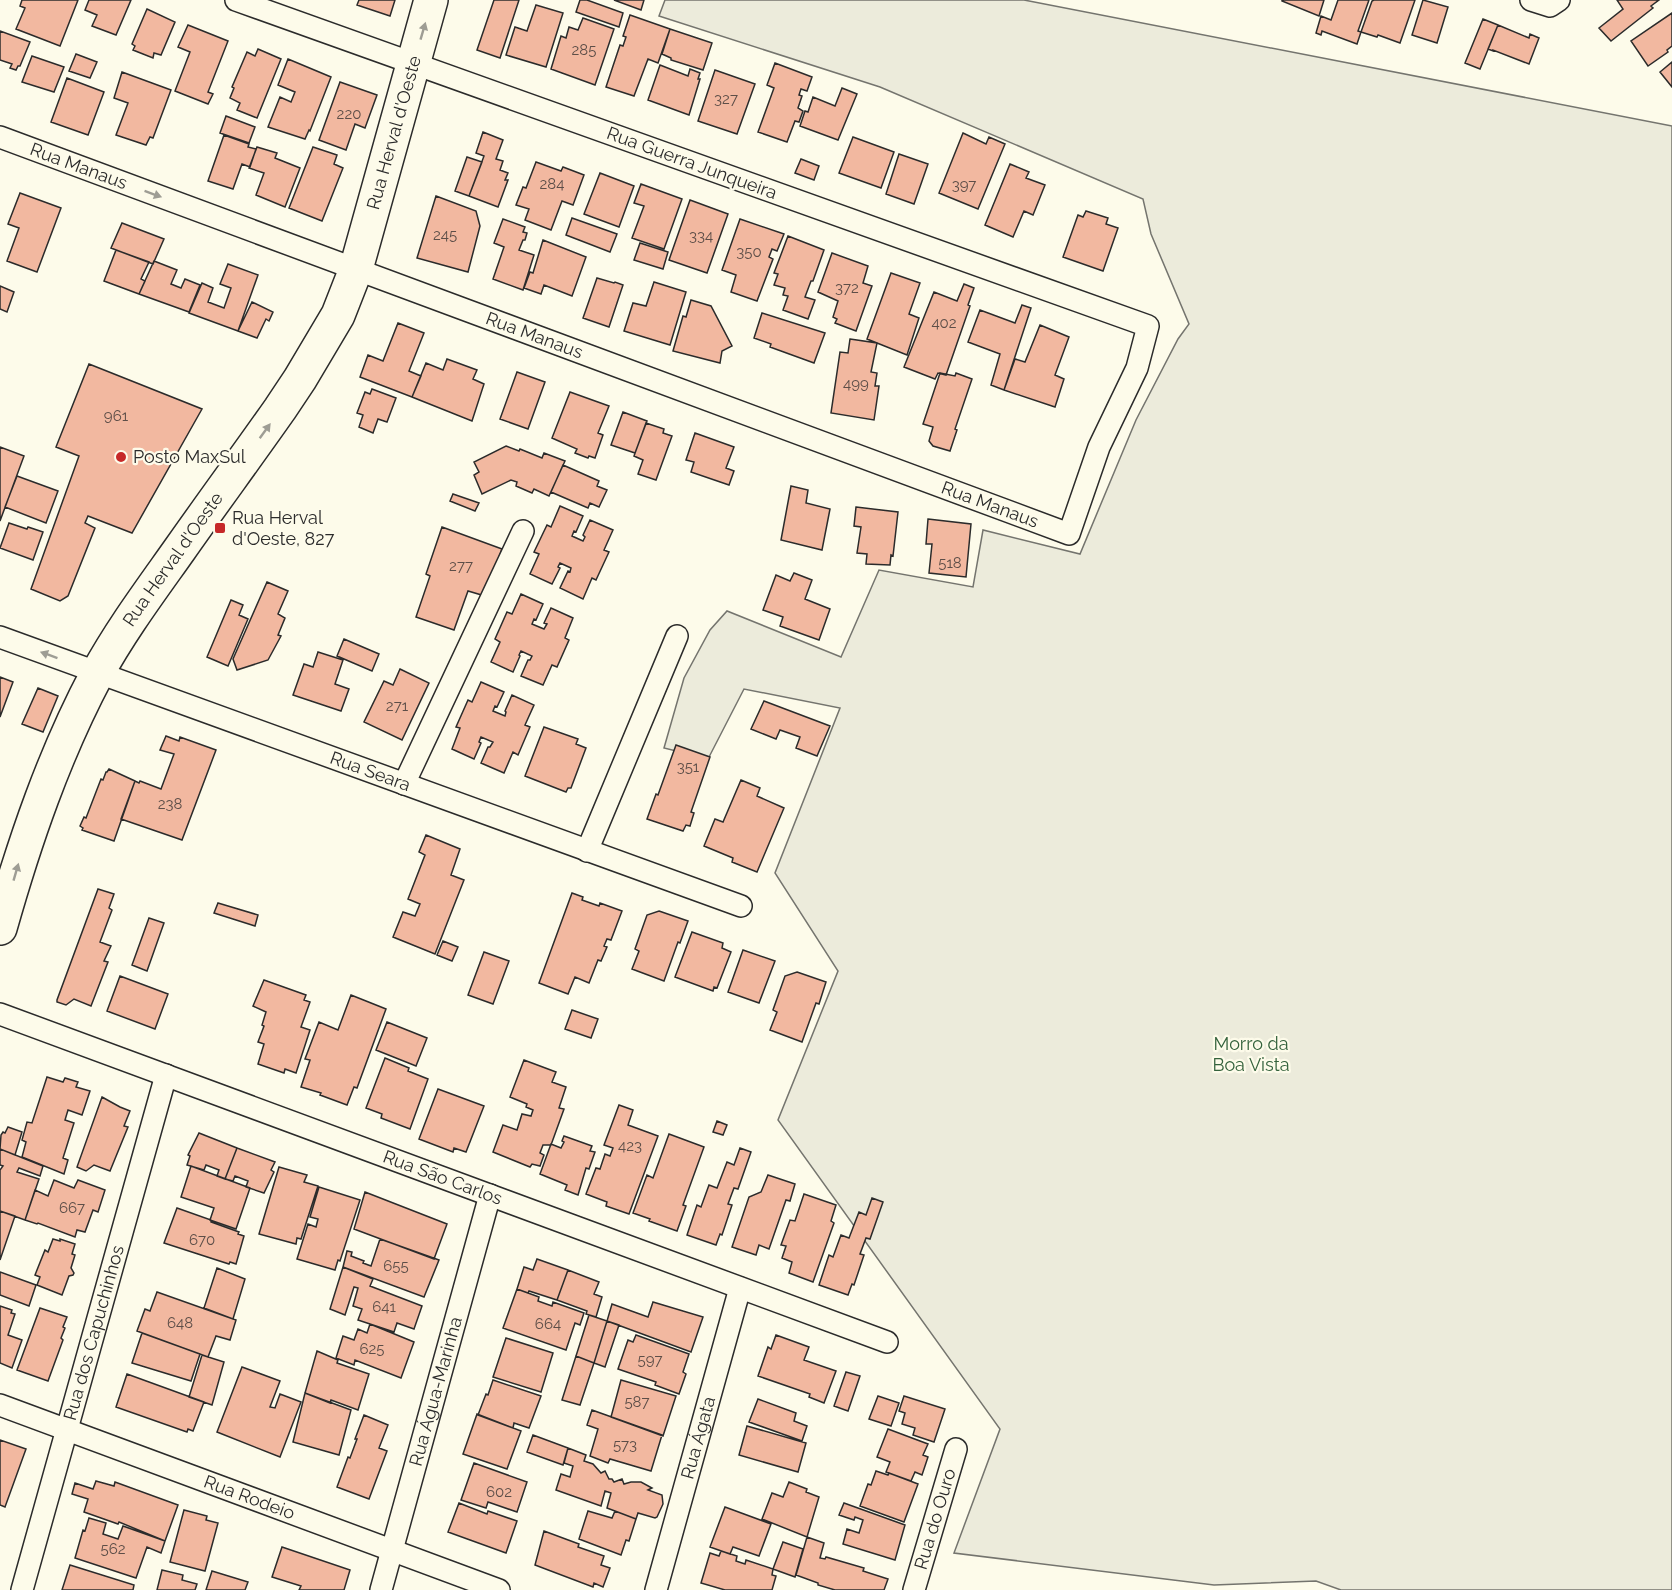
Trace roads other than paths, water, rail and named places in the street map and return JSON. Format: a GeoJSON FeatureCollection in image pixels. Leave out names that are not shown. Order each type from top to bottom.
{"type":"FeatureCollection","features":[{"type":"Feature","properties":{"kind":"main road","name":"Rua Herval d'Oeste"},"geometry":{"type":"LineString","coordinates":[[0,928],[18,864],[43,793],[70,727],[98,673],[148,593],[280,409],[338,315],[356,269],[431,0]]}},
{"type":"Feature","properties":{"kind":"street","name":"Rua Guerra Junqueira"},"geometry":{"type":"LineString","coordinates":[[236,0],[1148,326],[1137,368],[1099,447],[1069,534]]}},
{"type":"Feature","properties":{"kind":"street"},"geometry":{"type":"LineString","coordinates":[[1531,0],[1550,6],[1559,0]]}},
{"type":"Feature","properties":{"kind":"street","name":"Rua Manaus"},"geometry":{"type":"LineString","coordinates":[[0,137],[1069,534]]}},
{"type":"Feature","properties":{"kind":"street"},"geometry":{"type":"LineString","coordinates":[[404,784],[523,531]]}},
{"type":"Feature","properties":{"kind":"street"},"geometry":{"type":"LineString","coordinates":[[587,851],[677,636]]}},
{"type":"Feature","properties":{"kind":"street","name":"Rua Seara"},"geometry":{"type":"LineString","coordinates":[[0,637],[741,906]]}},
{"type":"Feature","properties":{"kind":"street","name":"Rua São Carlos"},"geometry":{"type":"LineString","coordinates":[[0,1014],[888,1342]]}},
{"type":"Feature","properties":{"kind":"street","name":"Rua dos Capuchinhos"},"geometry":{"type":"LineString","coordinates":[[21,1590],[166,1075]]}},
{"type":"Feature","properties":{"kind":"street","name":"Rua Água-Marinha"},"geometry":{"type":"LineString","coordinates":[[381,1590],[490,1195]]}},
{"type":"Feature","properties":{"kind":"street","name":"Rua Ágata"},"geometry":{"type":"LineString","coordinates":[[656,1590],[740,1287]]}},
{"type":"Feature","properties":{"kind":"street","name":"Rua Rodeio"},"geometry":{"type":"LineString","coordinates":[[0,1405],[499,1590]]}},
{"type":"Feature","properties":{"kind":"street","name":"Rua do Ouro"},"geometry":{"type":"LineString","coordinates":[[914,1590],[956,1449]]}},
{"type":"Feature","properties":{"kind":"place","name":"Posto MaxSul"},"geometry":{"type":"Point","coordinates":[121,457]}},
{"type":"Feature","properties":{"kind":"place","name":"Rua Herval d'Oeste, 827"},"geometry":{"type":"Point","coordinates":[220,528]}},
{"type":"Feature","properties":{"kind":"park label","name":"Morro da Boa Vista"},"geometry":{"type":"Point","coordinates":[1251,1054]}}]}
